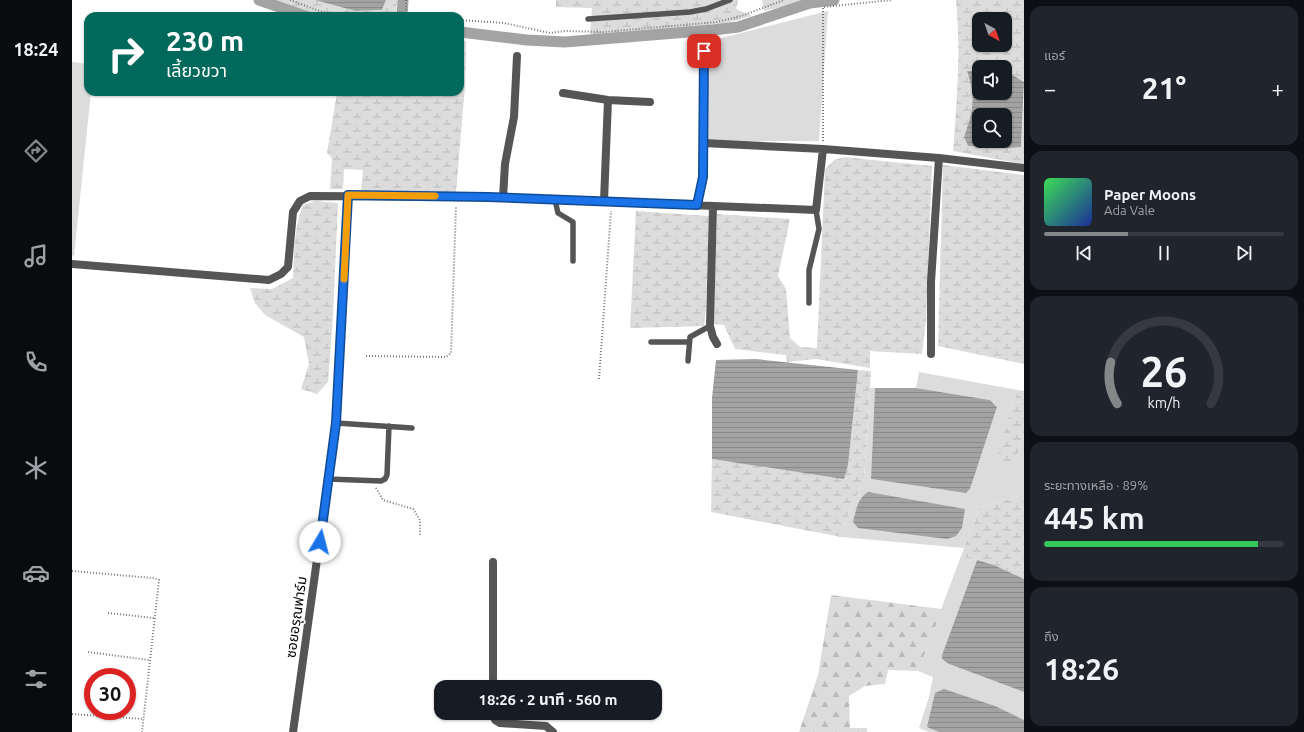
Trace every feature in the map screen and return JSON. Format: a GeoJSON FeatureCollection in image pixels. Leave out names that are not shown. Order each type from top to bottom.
{"type":"FeatureCollection","features":[{"type":"Feature","properties":{"kind":"street"},"geometry":{"type":"LineString","coordinates":[[697,205],[703,177],[704,51]]}},
{"type":"Feature","properties":{"kind":"street"},"geometry":{"type":"LineString","coordinates":[[503,198],[505,164],[514,117],[517,56]]}},
{"type":"Feature","properties":{"kind":"street"},"geometry":{"type":"LineString","coordinates":[[563,94],[608,100],[650,102]]}},
{"type":"Feature","properties":{"kind":"street"},"geometry":{"type":"LineString","coordinates":[[608,100],[608,202]]}},
{"type":"Feature","properties":{"kind":"street"},"geometry":{"type":"LineString","coordinates":[[703,143],[823,148],[939,158],[1024,168]]}},
{"type":"Feature","properties":{"kind":"street"},"geometry":{"type":"LineString","coordinates":[[72,264],[269,280],[281,274],[288,268],[293,212],[300,201],[310,196],[348,195],[503,198],[816,210],[823,148]]}},
{"type":"Feature","properties":{"kind":"street"},"geometry":{"type":"LineString","coordinates":[[931,354],[931,282],[939,158]]}},
{"type":"Feature","properties":{"kind":"street","name":"ซอยอรุณฟาร์ม"},"geometry":{"type":"LineString","coordinates":[[293,732],[336,423],[348,195]]}},
{"type":"Feature","properties":{"kind":"street"},"geometry":{"type":"LineString","coordinates":[[713,206],[710,326],[717,344]]}},
{"type":"Feature","properties":{"kind":"street"},"geometry":{"type":"LineString","coordinates":[[493,562],[493,680]]}},
{"type":"Feature","properties":{"kind":"street"},"geometry":{"type":"LineString","coordinates":[[495,720],[500,723],[546,726],[553,732]]}},
{"type":"Feature","properties":{"kind":"lane"},"geometry":{"type":"LineString","coordinates":[[588,19],[690,12],[706,9],[730,0]]}},
{"type":"Feature","properties":{"kind":"lane"},"geometry":{"type":"LineString","coordinates":[[555,200],[558,213],[574,222],[573,261]]}},
{"type":"Feature","properties":{"kind":"lane"},"geometry":{"type":"LineString","coordinates":[[809,303],[809,270],[819,228],[816,210]]}},
{"type":"Feature","properties":{"kind":"lane"},"geometry":{"type":"LineString","coordinates":[[688,361],[688,342],[690,337],[710,326]]}},
{"type":"Feature","properties":{"kind":"lane"},"geometry":{"type":"LineString","coordinates":[[651,342],[688,342]]}},
{"type":"Feature","properties":{"kind":"lane"},"geometry":{"type":"LineString","coordinates":[[336,423],[412,428]]}},
{"type":"Feature","properties":{"kind":"lane"},"geometry":{"type":"LineString","coordinates":[[328,479],[376,481],[385,479],[387,475],[389,426]]}},
{"type":"Feature","properties":{"kind":"path"},"geometry":{"type":"LineString","coordinates":[[290,0],[322,12]]}},
{"type":"Feature","properties":{"kind":"path"},"geometry":{"type":"LineString","coordinates":[[405,12],[406,0]]}},
{"type":"Feature","properties":{"kind":"path"},"geometry":{"type":"LineString","coordinates":[[823,148],[823,7],[892,0]]}},
{"type":"Feature","properties":{"kind":"path"},"geometry":{"type":"LineString","coordinates":[[366,356],[446,357],[451,353],[456,197]]}},
{"type":"Feature","properties":{"kind":"path"},"geometry":{"type":"LineString","coordinates":[[599,379],[608,202]]}},
{"type":"Feature","properties":{"kind":"path"},"geometry":{"type":"LineString","coordinates":[[376,481],[376,490],[383,500],[406,506],[417,514],[420,520],[420,534]]}},
{"type":"Feature","properties":{"kind":"path"},"geometry":{"type":"LineString","coordinates":[[72,571],[157,578],[159,581],[142,732]]}},
{"type":"Feature","properties":{"kind":"path"},"geometry":{"type":"LineString","coordinates":[[108,613],[154,618]]}},
{"type":"Feature","properties":{"kind":"path"},"geometry":{"type":"LineString","coordinates":[[88,652],[149,660]]}},
{"type":"Feature","properties":{"kind":"path"},"geometry":{"type":"LineString","coordinates":[[72,714],[144,718]]}},
{"type":"Feature","properties":{"kind":"green space"},"geometry":{"type":"Polygon","coordinates":[[[272,0],[315,0],[355,11],[382,10],[386,0],[397,0],[396,12],[307,12],[272,0]]]}},
{"type":"Feature","properties":{"kind":"green space"},"geometry":{"type":"Polygon","coordinates":[[[556,0],[738,0],[736,9],[752,16],[718,25],[590,35],[592,8],[556,7],[556,0]]]}},
{"type":"Feature","properties":{"kind":"green space"},"geometry":{"type":"Polygon","coordinates":[[[762,0],[812,0],[764,11],[762,0]]]}},
{"type":"Feature","properties":{"kind":"green space"},"geometry":{"type":"Polygon","coordinates":[[[956,0],[1024,0],[1024,82],[1012,74],[1012,60],[972,60],[972,71],[967,71],[972,89],[972,104],[970,120],[964,137],[968,146],[972,146],[972,148],[1021,147],[1024,95],[1024,164],[953,151],[958,76],[956,0]]]}},
{"type":"Feature","properties":{"kind":"green space"},"geometry":{"type":"Polygon","coordinates":[[[828,11],[819,141],[707,141],[709,41],[828,11]]]}},
{"type":"Feature","properties":{"kind":"green space"},"geometry":{"type":"Polygon","coordinates":[[[464,41],[466,41],[465,86],[456,192],[361,191],[363,170],[344,169],[343,189],[330,189],[332,158],[327,153],[336,96],[464,96],[464,41]]]}},
{"type":"Feature","properties":{"kind":"green space"},"geometry":{"type":"Polygon","coordinates":[[[72,62],[84,64],[84,96],[91,96],[74,256],[72,255],[72,62]]]}},
{"type":"Feature","properties":{"kind":"green space"},"geometry":{"type":"Polygon","coordinates":[[[844,157],[932,166],[926,321],[922,354],[870,351],[870,368],[816,359],[787,362],[786,355],[735,349],[724,325],[714,324],[717,214],[790,219],[778,276],[786,289],[790,338],[800,347],[817,348],[825,169],[834,160],[844,157]]]}},
{"type":"Feature","properties":{"kind":"green space"},"geometry":{"type":"Polygon","coordinates":[[[943,165],[1024,175],[1024,364],[938,346],[943,165]]]}},
{"type":"Feature","properties":{"kind":"green space"},"geometry":{"type":"Polygon","coordinates":[[[315,201],[338,203],[333,316],[328,382],[317,394],[301,389],[309,364],[304,337],[265,315],[255,303],[250,288],[272,289],[293,278],[295,241],[300,214],[303,205],[315,201]]]}},
{"type":"Feature","properties":{"kind":"green space"},"geometry":{"type":"Polygon","coordinates":[[[636,211],[709,216],[704,326],[630,328],[636,211]]]}},
{"type":"Feature","properties":{"kind":"green space"},"geometry":{"type":"Polygon","coordinates":[[[858,370],[871,371],[864,479],[849,512],[841,537],[711,512],[712,459],[844,478],[848,465],[858,370]]]}},
{"type":"Feature","properties":{"kind":"green space"},"geometry":{"type":"Polygon","coordinates":[[[919,372],[1018,390],[1010,412],[1016,458],[1024,435],[1024,494],[979,509],[964,548],[841,537],[849,512],[864,479],[870,388],[875,388],[871,479],[966,493],[970,489],[997,407],[990,400],[916,388],[919,372]]]}},
{"type":"Feature","properties":{"kind":"green space"},"geometry":{"type":"Polygon","coordinates":[[[1018,390],[1024,391],[1024,435],[1016,458],[1003,469],[998,455],[1018,390]]]}},
{"type":"Feature","properties":{"kind":"green space"},"geometry":{"type":"Polygon","coordinates":[[[1024,494],[1024,579],[994,565],[961,556],[979,509],[1024,494]]]}},
{"type":"Feature","properties":{"kind":"green space"},"geometry":{"type":"Polygon","coordinates":[[[961,556],[977,560],[942,655],[949,664],[1024,692],[1024,732],[929,732],[919,728],[929,697],[933,677],[918,671],[961,556]]]}},
{"type":"Feature","properties":{"kind":"green space"},"geometry":{"type":"Polygon","coordinates":[[[831,595],[942,609],[918,671],[888,670],[885,684],[865,686],[849,696],[850,728],[867,728],[867,732],[799,732],[818,675],[831,595]]]}},
{"type":"Feature","properties":{"kind":"shaded area"},"geometry":{"type":"Polygon","coordinates":[[[315,0],[386,0],[382,10],[355,11],[315,0]]]}},
{"type":"Feature","properties":{"kind":"shaded area"},"geometry":{"type":"Polygon","coordinates":[[[967,71],[972,71],[972,89],[970,81],[967,71]]]}},
{"type":"Feature","properties":{"kind":"shaded area"},"geometry":{"type":"Polygon","coordinates":[[[1012,74],[1024,82],[1021,147],[1012,148],[1012,108],[972,108],[972,146],[968,146],[964,137],[970,120],[972,100],[1012,100],[1012,74]]]}},
{"type":"Feature","properties":{"kind":"shaded area"},"geometry":{"type":"Polygon","coordinates":[[[756,359],[858,370],[848,465],[844,479],[712,459],[712,398],[716,360],[756,359]]]}},
{"type":"Feature","properties":{"kind":"shaded area"},"geometry":{"type":"Polygon","coordinates":[[[875,388],[916,388],[990,400],[997,407],[970,489],[966,493],[871,479],[875,388]]]}},
{"type":"Feature","properties":{"kind":"shaded area"},"geometry":{"type":"Polygon","coordinates":[[[868,492],[965,509],[962,528],[956,536],[947,539],[858,528],[853,522],[856,510],[861,498],[868,492]]]}},
{"type":"Feature","properties":{"kind":"shaded area"},"geometry":{"type":"Polygon","coordinates":[[[977,560],[994,565],[1024,579],[1024,692],[949,664],[942,659],[942,655],[977,560]]]}},
{"type":"Feature","properties":{"kind":"shaded area"},"geometry":{"type":"Polygon","coordinates":[[[944,689],[995,706],[1024,720],[1024,732],[939,732],[927,727],[935,693],[944,689]]]}},
{"type":"Feature","properties":{"kind":"waterway"},"geometry":{"type":"LineString","coordinates":[[259,0],[294,12]]}},
{"type":"Feature","properties":{"kind":"waterway"},"geometry":{"type":"LineString","coordinates":[[402,12],[403,0]]}},
{"type":"Feature","properties":{"kind":"waterway"},"geometry":{"type":"LineString","coordinates":[[464,32],[527,40],[565,42],[713,30],[738,27],[810,3],[834,0]]}},
{"type":"Feature","properties":{"kind":"slow traffic"},"geometry":{"type":"LineString","coordinates":[[344,279],[348,195],[435,196]]}},
{"type":"Feature","properties":{"kind":"route"},"geometry":{"type":"LineString","coordinates":[[320,542],[336,423],[348,195],[488,197],[697,205],[703,177],[704,51]]}}]}
